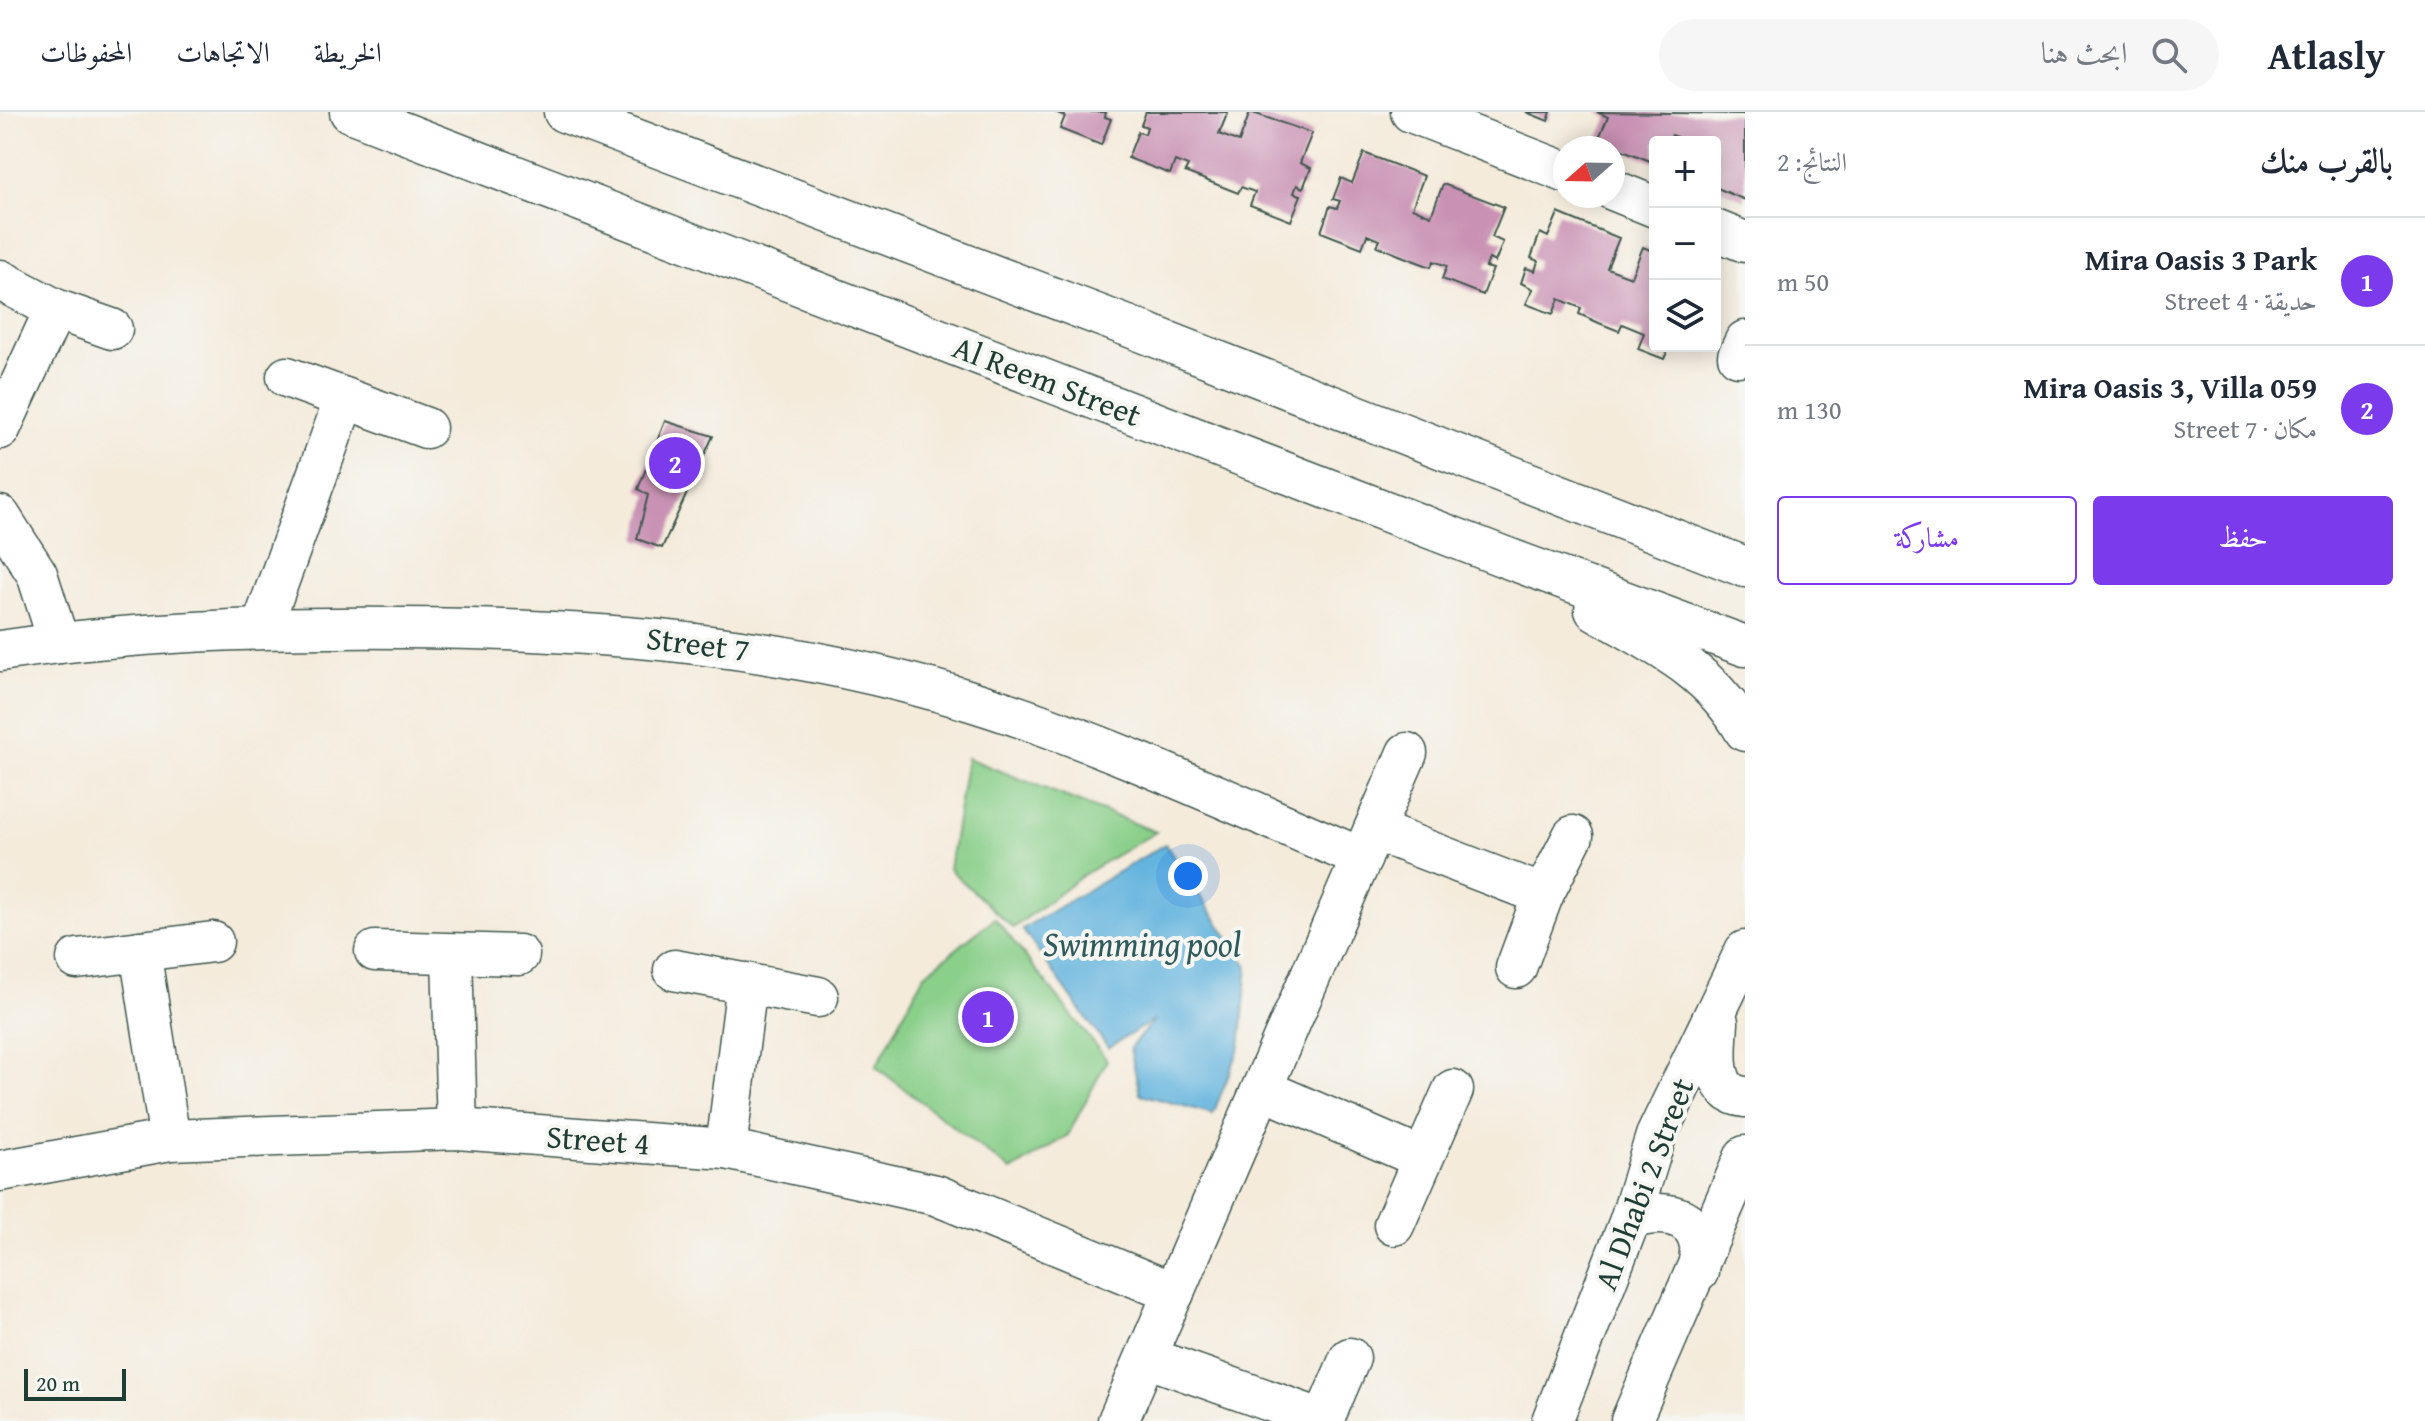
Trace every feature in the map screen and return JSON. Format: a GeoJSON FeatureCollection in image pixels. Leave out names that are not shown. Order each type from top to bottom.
{"type":"FeatureCollection","features":[{"type":"Feature","properties":{"kind":"street","name":"Al Reem Street"},"geometry":{"type":"LineString","coordinates":[[350,112],[1502,556],[1745,646]]}},
{"type":"Feature","properties":{"kind":"street"},"geometry":{"type":"LineString","coordinates":[[564,112],[1139,330],[1745,567]]}},
{"type":"Feature","properties":{"kind":"street"},"geometry":{"type":"LineString","coordinates":[[1411,112],[1553,167]]}},
{"type":"Feature","properties":{"kind":"street"},"geometry":{"type":"LineString","coordinates":[[1625,195],[1649,205]]}},
{"type":"Feature","properties":{"kind":"street"},"geometry":{"type":"LineString","coordinates":[[1721,232],[1745,242]]}},
{"type":"Feature","properties":{"kind":"street"},"geometry":{"type":"LineString","coordinates":[[0,280],[55,309],[112,329]]}},
{"type":"Feature","properties":{"kind":"street"},"geometry":{"type":"LineString","coordinates":[[0,429],[55,309]]}},
{"type":"Feature","properties":{"kind":"street"},"geometry":{"type":"LineString","coordinates":[[287,377],[426,428]]}},
{"type":"Feature","properties":{"kind":"street"},"geometry":{"type":"LineString","coordinates":[[262,627],[345,398]]}},
{"type":"Feature","properties":{"kind":"street"},"geometry":{"type":"LineString","coordinates":[[0,516],[37,574],[59,643]]}},
{"type":"Feature","properties":{"kind":"street"},"geometry":{"type":"LineString","coordinates":[[1697,548],[1745,544]]}},
{"type":"Feature","properties":{"kind":"street"},"geometry":{"type":"LineString","coordinates":[[1502,556],[1689,665],[1718,690],[1745,731]]}},
{"type":"Feature","properties":{"kind":"street","name":"Street 7"},"geometry":{"type":"LineString","coordinates":[[0,651],[59,643],[262,627],[572,630],[668,639],[817,662],[973,702],[1071,734],[1368,844],[1543,895]]}},
{"type":"Feature","properties":{"kind":"street"},"geometry":{"type":"LineString","coordinates":[[1118,1421],[1407,753]]}},
{"type":"Feature","properties":{"kind":"street"},"geometry":{"type":"LineString","coordinates":[[1516,968],[1543,895],[1573,836]]}},
{"type":"Feature","properties":{"kind":"street"},"geometry":{"type":"LineString","coordinates":[[77,959],[213,942]]}},
{"type":"Feature","properties":{"kind":"street"},"geometry":{"type":"LineString","coordinates":[[140,951],[170,1140]]}},
{"type":"Feature","properties":{"kind":"street"},"geometry":{"type":"LineString","coordinates":[[375,951],[519,955]]}},
{"type":"Feature","properties":{"kind":"street","name":"Al Dhabi 2 Street"},"geometry":{"type":"LineString","coordinates":[[1552,1421],[1630,1220],[1656,1136],[1745,951]]}},
{"type":"Feature","properties":{"kind":"street"},"geometry":{"type":"LineString","coordinates":[[452,955],[457,1129]]}},
{"type":"Feature","properties":{"kind":"street"},"geometry":{"type":"LineString","coordinates":[[674,970],[818,997]]}},
{"type":"Feature","properties":{"kind":"street"},"geometry":{"type":"LineString","coordinates":[[726,1149],[747,983]]}},
{"type":"Feature","properties":{"kind":"street"},"geometry":{"type":"LineString","coordinates":[[1718,1010],[1718,1078],[1726,1089],[1745,1097]]}},
{"type":"Feature","properties":{"kind":"street"},"geometry":{"type":"LineString","coordinates":[[1262,1089],[1421,1158]]}},
{"type":"Feature","properties":{"kind":"street"},"geometry":{"type":"LineString","coordinates":[[1394,1225],[1453,1090]]}},
{"type":"Feature","properties":{"kind":"street","name":"Street 4"},"geometry":{"type":"LineString","coordinates":[[0,1171],[170,1140],[457,1129],[726,1149],[936,1195],[1174,1293]]}},
{"type":"Feature","properties":{"kind":"street"},"geometry":{"type":"LineString","coordinates":[[1639,1415],[1745,1156]]}},
{"type":"Feature","properties":{"kind":"street"},"geometry":{"type":"LineString","coordinates":[[1630,1220],[1658,1212],[1685,1221],[1700,1245],[1698,1272]]}},
{"type":"Feature","properties":{"kind":"street"},"geometry":{"type":"LineString","coordinates":[[1146,1357],[1323,1421],[1350,1358]]}},
{"type":"Feature","properties":{"kind":"green space"},"geometry":{"type":"Polygon","coordinates":[[[967,758],[1156,832],[1086,873],[1013,928],[949,869],[967,758]]]}},
{"type":"Feature","properties":{"kind":"green space"},"geometry":{"type":"Polygon","coordinates":[[[995,918],[1107,1060],[1068,1135],[1011,1171],[876,1067],[924,975],[995,918]]]}},
{"type":"Feature","properties":{"kind":"water","name":"Swimming pool"},"geometry":{"type":"Polygon","coordinates":[[[1165,844],[1248,966],[1240,1047],[1213,1114],[1140,1094],[1130,1048],[1154,1020],[1108,1048],[1022,929],[1165,844]]]}},
{"type":"Feature","properties":{"kind":"building"},"geometry":{"type":"Polygon","coordinates":[[[1055,112],[1106,112],[1105,117],[1111,119],[1101,145],[1060,129],[1065,116],[1055,112]]]}},
{"type":"Feature","properties":{"kind":"building"},"geometry":{"type":"Polygon","coordinates":[[[1146,112],[1228,112],[1219,134],[1239,142],[1250,112],[1312,133],[1300,163],[1311,168],[1303,188],[1297,185],[1294,193],[1301,195],[1291,221],[1250,205],[1255,192],[1241,187],[1238,193],[1185,172],[1188,166],[1175,161],[1170,174],[1128,158],[1138,132],[1145,134],[1147,127],[1141,125],[1146,112]]]}},
{"type":"Feature","properties":{"kind":"building"},"geometry":{"type":"Polygon","coordinates":[[[1526,112],[1551,112],[1548,121],[1526,112]]]}},
{"type":"Feature","properties":{"kind":"building"},"geometry":{"type":"Polygon","coordinates":[[[1597,112],[1745,114],[1745,200],[1721,190],[1721,136],[1649,136],[1649,161],[1625,151],[1625,136],[1600,136],[1608,117],[1597,112]]]}},
{"type":"Feature","properties":{"kind":"building"},"geometry":{"type":"Polygon","coordinates":[[[1364,153],[1424,176],[1412,208],[1431,216],[1443,184],[1504,207],[1492,237],[1503,242],[1495,262],[1489,259],[1486,267],[1493,269],[1483,295],[1442,279],[1447,266],[1434,261],[1431,267],[1404,257],[1377,246],[1380,240],[1367,235],[1362,248],[1321,232],[1330,206],[1337,208],[1340,201],[1333,199],[1341,178],[1352,183],[1364,153]]]}},
{"type":"Feature","properties":{"kind":"building"},"geometry":{"type":"Polygon","coordinates":[[[1558,213],[1619,238],[1607,268],[1631,277],[1643,247],[1649,250],[1649,352],[1667,352],[1664,359],[1638,349],[1644,333],[1622,324],[1619,331],[1579,314],[1581,308],[1559,299],[1553,314],[1526,304],[1533,289],[1521,283],[1526,268],[1535,271],[1538,261],[1531,258],[1540,233],[1548,237],[1558,213]]]}},
{"type":"Feature","properties":{"kind":"building"},"geometry":{"type":"Polygon","coordinates":[[[665,421],[713,436],[662,548],[637,539],[648,495],[638,489],[665,421]]]}},
{"type":"Feature","properties":{"kind":"place","name":"Mira Oasis 3, Villa 059"},"geometry":{"type":"Point","coordinates":[675,463]}},
{"type":"Feature","properties":{"kind":"place","name":"Mira Oasis 3 Park"},"geometry":{"type":"Point","coordinates":[988,1017]}}]}
